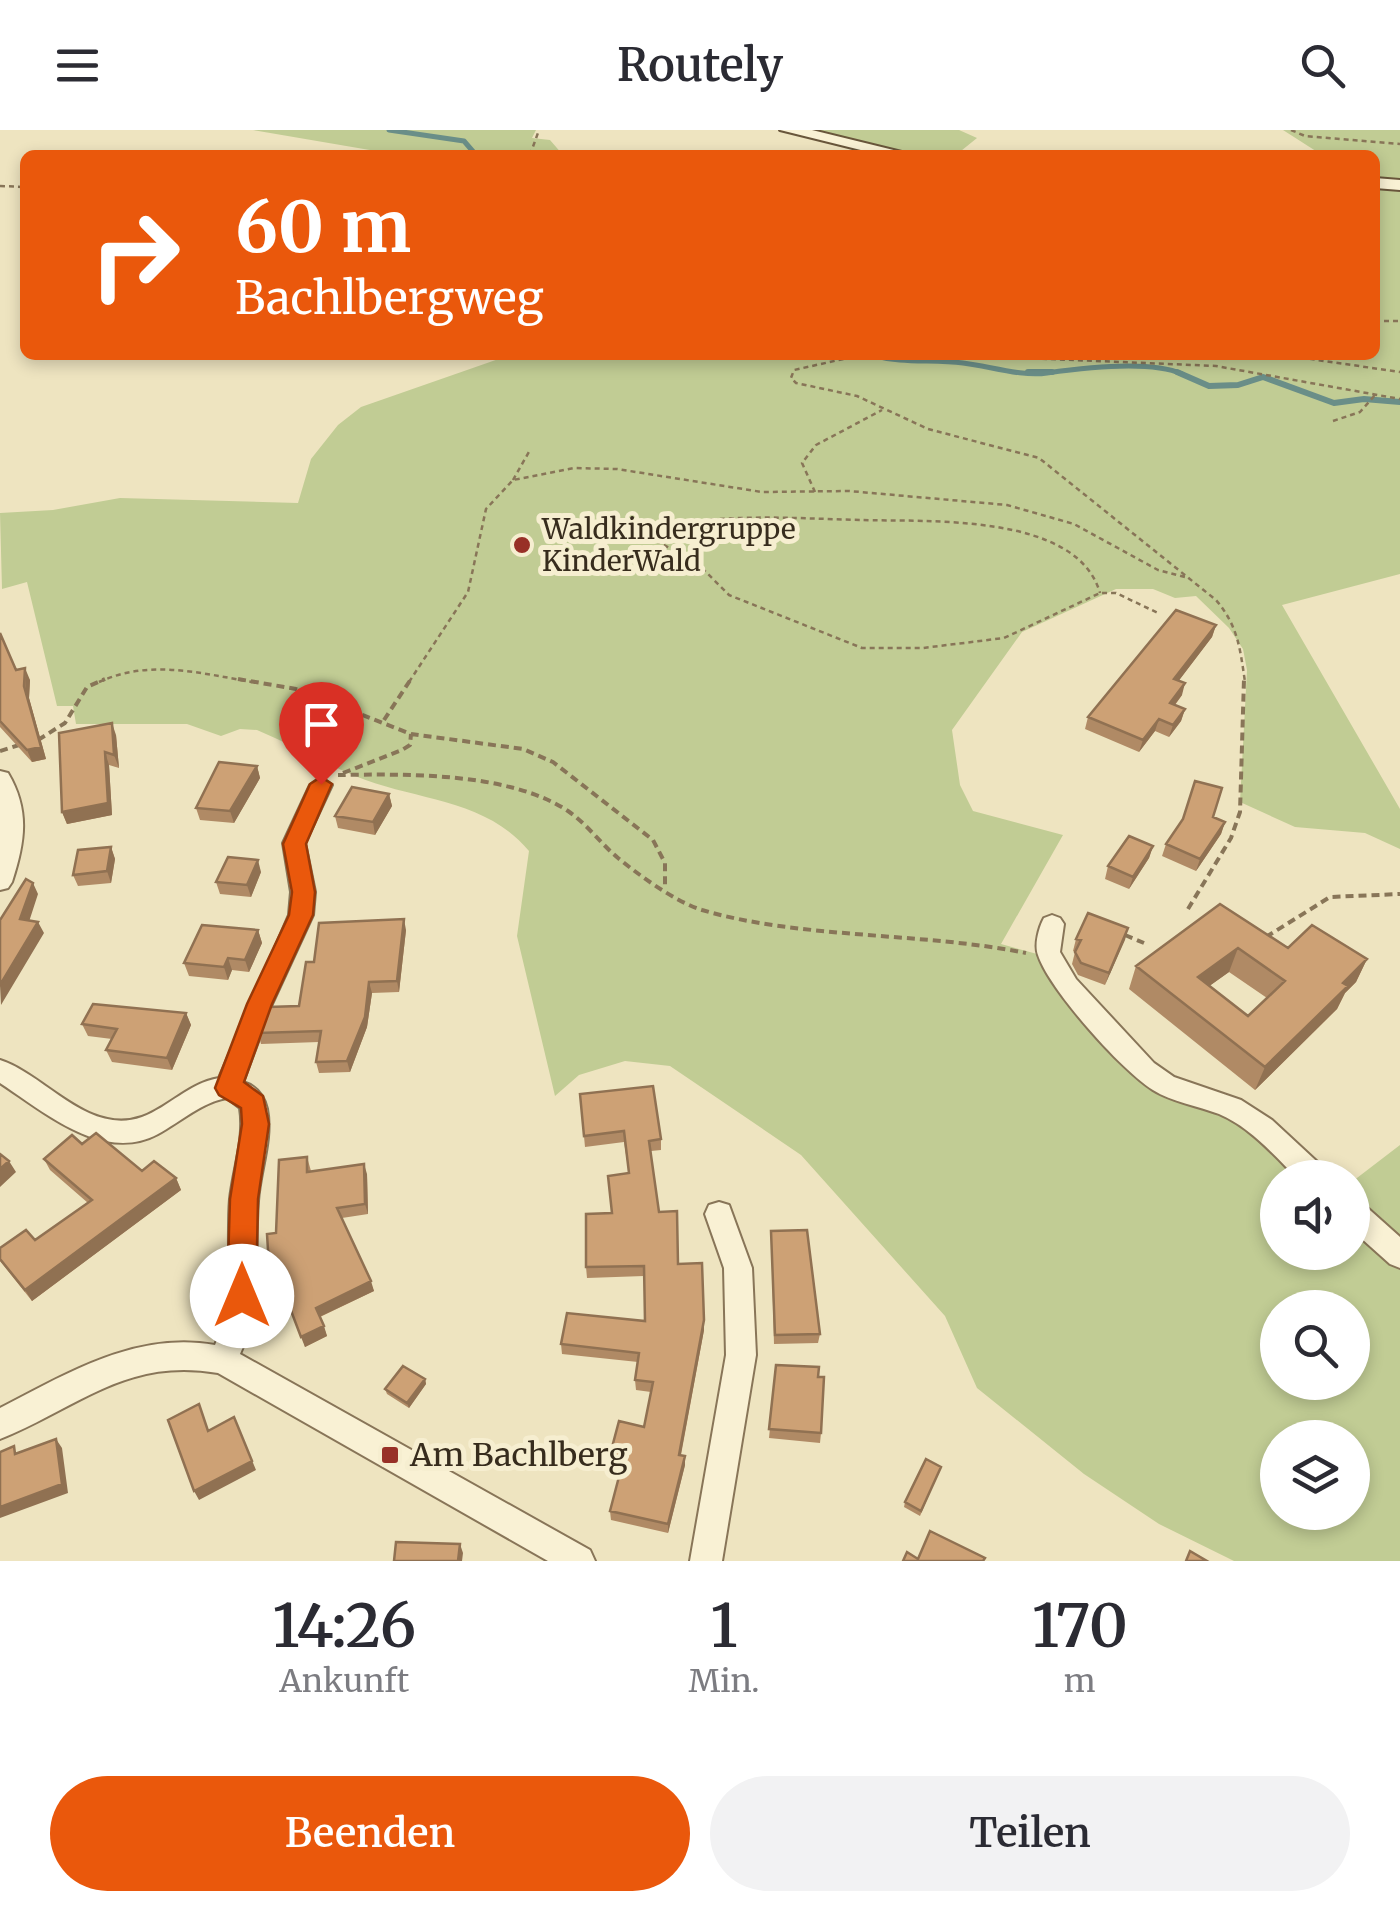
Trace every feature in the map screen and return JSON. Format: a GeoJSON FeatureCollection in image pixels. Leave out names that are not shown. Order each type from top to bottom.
{"type":"FeatureCollection","features":[{"type":"Feature","properties":{"kind":"street"},"geometry":{"type":"LineString","coordinates":[[788,130],[882,150]]}},
{"type":"Feature","properties":{"kind":"street"},"geometry":{"type":"LineString","coordinates":[[0,778],[12,798],[14,822],[0,882]]}},
{"type":"Feature","properties":{"kind":"street"},"geometry":{"type":"LineString","coordinates":[[228,1088],[260,1004],[301,915],[303,892],[294,844],[321,784]]}},
{"type":"Feature","properties":{"kind":"street"},"geometry":{"type":"LineString","coordinates":[[1052,924],[1048,952],[1067,986],[1145,1070],[1165,1085],[1232,1108],[1262,1128],[1297,1160]]}},
{"type":"Feature","properties":{"kind":"street"},"geometry":{"type":"LineString","coordinates":[[0,1070],[85,1124],[124,1132],[144,1129],[210,1090],[228,1088],[244,1093],[254,1104],[256,1124],[244,1199],[242,1296],[235,1332],[222,1360]]}},
{"type":"Feature","properties":{"kind":"street"},"geometry":{"type":"LineString","coordinates":[[706,1561],[741,1355],[738,1268],[719,1214]]}},
{"type":"Feature","properties":{"kind":"street"},"geometry":{"type":"LineString","coordinates":[[1370,1228],[1400,1255]]}},
{"type":"Feature","properties":{"kind":"street"},"geometry":{"type":"LineString","coordinates":[[0,1424],[73,1383],[118,1365],[167,1354],[202,1354],[222,1360],[579,1561]]}},
{"type":"Feature","properties":{"kind":"path"},"geometry":{"type":"LineString","coordinates":[[1291,130],[1305,136],[1400,144]]}},
{"type":"Feature","properties":{"kind":"path"},"geometry":{"type":"LineString","coordinates":[[847,360],[794,370],[791,378],[796,384],[857,396],[928,429],[1040,458],[1216,600],[1233,620],[1245,684],[1240,812],[1231,838],[1188,909]]}},
{"type":"Feature","properties":{"kind":"path"},"geometry":{"type":"LineString","coordinates":[[1004,360],[1185,363],[1267,371],[1327,388],[1400,399]]}},
{"type":"Feature","properties":{"kind":"path"},"geometry":{"type":"LineString","coordinates":[[1307,360],[1373,364],[1400,372]]}},
{"type":"Feature","properties":{"kind":"path"},"geometry":{"type":"LineString","coordinates":[[1333,420],[1360,412],[1376,394]]}},
{"type":"Feature","properties":{"kind":"path"},"geometry":{"type":"LineString","coordinates":[[815,492],[802,462],[816,445],[882,410]]}},
{"type":"Feature","properties":{"kind":"path"},"geometry":{"type":"LineString","coordinates":[[384,720],[468,592],[486,509],[512,480],[530,450]]}},
{"type":"Feature","properties":{"kind":"path"},"geometry":{"type":"LineString","coordinates":[[512,480],[574,468],[617,468],[762,492],[1007,505],[1044,513],[1158,570],[1185,578]]}},
{"type":"Feature","properties":{"kind":"path"},"geometry":{"type":"LineString","coordinates":[[1100,592],[1096,580],[1061,547],[1018,532],[980,526],[738,518],[691,521],[640,532],[698,564],[730,594],[862,648],[968,644],[1004,638],[1100,592],[1116,593],[1158,613]]}},
{"type":"Feature","properties":{"kind":"path"},"geometry":{"type":"LineString","coordinates":[[0,750],[51,735],[69,718],[80,694],[100,679],[154,666],[296,689],[384,720],[410,734],[523,749],[553,762],[653,840],[665,863],[665,886]]}},
{"type":"Feature","properties":{"kind":"path"},"geometry":{"type":"LineString","coordinates":[[321,784],[353,764],[398,754],[410,745],[410,734]]}},
{"type":"Feature","properties":{"kind":"path"},"geometry":{"type":"LineString","coordinates":[[343,773],[482,782],[534,797],[568,811],[620,860],[696,908],[736,918],[972,942],[1030,954],[1055,966]]}},
{"type":"Feature","properties":{"kind":"path"},"geometry":{"type":"LineString","coordinates":[[1253,944],[1330,897],[1400,894]]}},
{"type":"Feature","properties":{"kind":"path"},"geometry":{"type":"LineString","coordinates":[[1112,930],[1144,942]]}},
{"type":"Feature","properties":{"kind":"green space"},"geometry":{"type":"Polygon","coordinates":[[[253,130],[536,130],[532,138],[550,140],[559,150],[370,150],[253,130]]]}},
{"type":"Feature","properties":{"kind":"green space"},"geometry":{"type":"Polygon","coordinates":[[[811,130],[959,130],[977,138],[962,150],[895,150],[811,130]]]}},
{"type":"Feature","properties":{"kind":"green space"},"geometry":{"type":"Polygon","coordinates":[[[1283,130],[1400,130],[1400,182],[1380,180],[1380,150],[1314,150],[1283,130]]]}},
{"type":"Feature","properties":{"kind":"green space"},"geometry":{"type":"Polygon","coordinates":[[[1380,186],[1400,187],[1400,574],[1282,605],[1400,809],[1400,849],[1365,833],[1295,827],[1240,802],[1247,670],[1243,649],[1229,628],[1196,596],[1175,598],[1153,589],[1116,589],[1022,632],[952,730],[960,785],[973,811],[1063,835],[1001,944],[1059,960],[1164,1078],[1298,1160],[1260,1160],[1260,1270],[1370,1270],[1370,1168],[1400,1145],[1400,1561],[1234,1561],[1159,1524],[1084,1474],[977,1388],[945,1316],[801,1155],[670,1066],[625,1061],[579,1075],[555,1096],[517,936],[529,851],[492,820],[355,776],[257,730],[240,729],[221,736],[187,724],[76,724],[73,706],[57,706],[27,582],[2,589],[0,513],[53,510],[120,498],[298,503],[311,459],[338,425],[361,407],[496,360],[1380,360],[1380,186]]]}},
{"type":"Feature","properties":{"kind":"building"},"geometry":{"type":"Polygon","coordinates":[[[1176,610],[1216,625],[1174,679],[1185,683],[1170,703],[1185,709],[1173,725],[1159,719],[1143,740],[1088,717],[1176,610]]]}},
{"type":"Feature","properties":{"kind":"building"},"geometry":{"type":"Polygon","coordinates":[[[0,633],[16,670],[25,668],[24,686],[41,747],[27,750],[0,721],[0,633]]]}},
{"type":"Feature","properties":{"kind":"building"},"geometry":{"type":"Polygon","coordinates":[[[112,723],[114,755],[105,752],[108,803],[62,812],[59,733],[112,723]]]}},
{"type":"Feature","properties":{"kind":"building"},"geometry":{"type":"Polygon","coordinates":[[[219,762],[257,766],[230,811],[196,808],[219,762]]]}},
{"type":"Feature","properties":{"kind":"building"},"geometry":{"type":"Polygon","coordinates":[[[1195,781],[1222,788],[1213,817],[1225,822],[1200,859],[1166,844],[1183,819],[1195,781]]]}},
{"type":"Feature","properties":{"kind":"building"},"geometry":{"type":"Polygon","coordinates":[[[352,787],[389,794],[373,822],[335,816],[352,787]]]}},
{"type":"Feature","properties":{"kind":"building"},"geometry":{"type":"Polygon","coordinates":[[[1129,836],[1153,846],[1133,877],[1108,866],[1129,836]]]}},
{"type":"Feature","properties":{"kind":"building"},"geometry":{"type":"Polygon","coordinates":[[[111,847],[107,871],[73,875],[78,850],[111,847]]]}},
{"type":"Feature","properties":{"kind":"building"},"geometry":{"type":"Polygon","coordinates":[[[228,857],[258,860],[247,885],[216,882],[228,857]]]}},
{"type":"Feature","properties":{"kind":"building"},"geometry":{"type":"Polygon","coordinates":[[[26,879],[33,883],[20,919],[38,922],[0,985],[0,920],[26,879]]]}},
{"type":"Feature","properties":{"kind":"building"},"geometry":{"type":"Polygon","coordinates":[[[1220,904],[1288,948],[1312,925],[1367,959],[1343,983],[1348,986],[1265,1067],[1136,966],[1220,904]],[[1238,948],[1198,977],[1248,1016],[1285,981],[1238,948]]]}},
{"type":"Feature","properties":{"kind":"building"},"geometry":{"type":"Polygon","coordinates":[[[1088,913],[1128,928],[1109,973],[1081,963],[1075,952],[1081,940],[1076,939],[1088,913]]]}},
{"type":"Feature","properties":{"kind":"building"},"geometry":{"type":"Polygon","coordinates":[[[404,919],[397,981],[369,982],[365,1017],[347,1061],[316,1062],[321,1031],[258,1033],[268,1007],[299,1006],[306,962],[314,962],[319,923],[404,919]]]}},
{"type":"Feature","properties":{"kind":"building"},"geometry":{"type":"Polygon","coordinates":[[[202,925],[258,930],[245,960],[228,958],[224,967],[184,963],[202,925]]]}},
{"type":"Feature","properties":{"kind":"building"},"geometry":{"type":"Polygon","coordinates":[[[93,1004],[186,1013],[167,1058],[106,1050],[117,1029],[82,1024],[93,1004]]]}},
{"type":"Feature","properties":{"kind":"building"},"geometry":{"type":"Polygon","coordinates":[[[653,1086],[661,1139],[649,1141],[659,1212],[677,1211],[678,1264],[702,1263],[704,1320],[679,1455],[685,1456],[668,1524],[610,1511],[621,1469],[607,1466],[619,1421],[644,1427],[653,1382],[635,1380],[639,1353],[561,1344],[567,1313],[645,1321],[644,1266],[586,1267],[586,1214],[612,1213],[608,1176],[629,1173],[624,1131],[584,1136],[580,1094],[653,1086]]]}},
{"type":"Feature","properties":{"kind":"building"},"geometry":{"type":"Polygon","coordinates":[[[96,1133],[142,1171],[154,1161],[176,1178],[25,1290],[0,1259],[0,1248],[26,1230],[35,1240],[92,1200],[44,1159],[72,1135],[82,1144],[96,1133]]]}},
{"type":"Feature","properties":{"kind":"building"},"geometry":{"type":"Polygon","coordinates":[[[0,1154],[9,1161],[0,1169],[0,1154]]]}},
{"type":"Feature","properties":{"kind":"building"},"geometry":{"type":"Polygon","coordinates":[[[307,1157],[307,1172],[364,1164],[365,1204],[337,1208],[371,1281],[316,1308],[324,1326],[301,1337],[268,1250],[267,1234],[276,1233],[279,1160],[307,1157]]]}},
{"type":"Feature","properties":{"kind":"building"},"geometry":{"type":"Polygon","coordinates":[[[807,1230],[820,1334],[775,1335],[771,1231],[807,1230]]]}},
{"type":"Feature","properties":{"kind":"building"},"geometry":{"type":"Polygon","coordinates":[[[776,1365],[819,1367],[818,1377],[824,1377],[821,1433],[769,1429],[776,1365]]]}},
{"type":"Feature","properties":{"kind":"building"},"geometry":{"type":"Polygon","coordinates":[[[403,1366],[425,1379],[407,1403],[385,1389],[403,1366]]]}},
{"type":"Feature","properties":{"kind":"building"},"geometry":{"type":"Polygon","coordinates":[[[199,1404],[208,1431],[234,1417],[252,1461],[194,1491],[168,1420],[199,1404]]]}},
{"type":"Feature","properties":{"kind":"building"},"geometry":{"type":"Polygon","coordinates":[[[56,1439],[62,1484],[0,1507],[0,1452],[14,1446],[15,1454],[56,1439]]]}},
{"type":"Feature","properties":{"kind":"building"},"geometry":{"type":"Polygon","coordinates":[[[926,1459],[941,1467],[921,1511],[905,1502],[926,1459]]]}},
{"type":"Feature","properties":{"kind":"building"},"geometry":{"type":"Polygon","coordinates":[[[930,1531],[985,1558],[903,1561],[907,1552],[918,1559],[930,1531]]]}},
{"type":"Feature","properties":{"kind":"building"},"geometry":{"type":"Polygon","coordinates":[[[396,1542],[460,1544],[458,1561],[394,1561],[396,1542]]]}},
{"type":"Feature","properties":{"kind":"building"},"geometry":{"type":"Polygon","coordinates":[[[1190,1551],[1207,1561],[1186,1561],[1190,1551]]]}},
{"type":"Feature","properties":{"kind":"waterway"},"geometry":{"type":"LineString","coordinates":[[389,130],[464,141],[472,150]]}},
{"type":"Feature","properties":{"kind":"waterway"},"geometry":{"type":"LineString","coordinates":[[912,360],[963,363],[1027,374],[1134,366],[1181,374]]}},
{"type":"Feature","properties":{"kind":"waterway"},"geometry":{"type":"LineString","coordinates":[[1028,372],[1052,372]]}},
{"type":"Feature","properties":{"kind":"waterway"},"geometry":{"type":"LineString","coordinates":[[1177,372],[1181,374]]}},
{"type":"Feature","properties":{"kind":"waterway"},"geometry":{"type":"LineString","coordinates":[[1181,374],[1209,386],[1238,385],[1263,377],[1334,403],[1364,399],[1400,402]]}},
{"type":"Feature","properties":{"kind":"place","name":"Waldkindergruppe KinderWald"},"geometry":{"type":"Point","coordinates":[522,545]}},
{"type":"Feature","properties":{"kind":"place","name":"Am Bachlberg"},"geometry":{"type":"Point","coordinates":[390,1455]}},
{"type":"Feature","properties":{"kind":"route"},"geometry":{"type":"LineString","coordinates":[[242,1296],[244,1199],[256,1124],[254,1104],[244,1093],[228,1088],[260,1004],[301,915],[303,892],[294,844],[321,784]]}}]}
